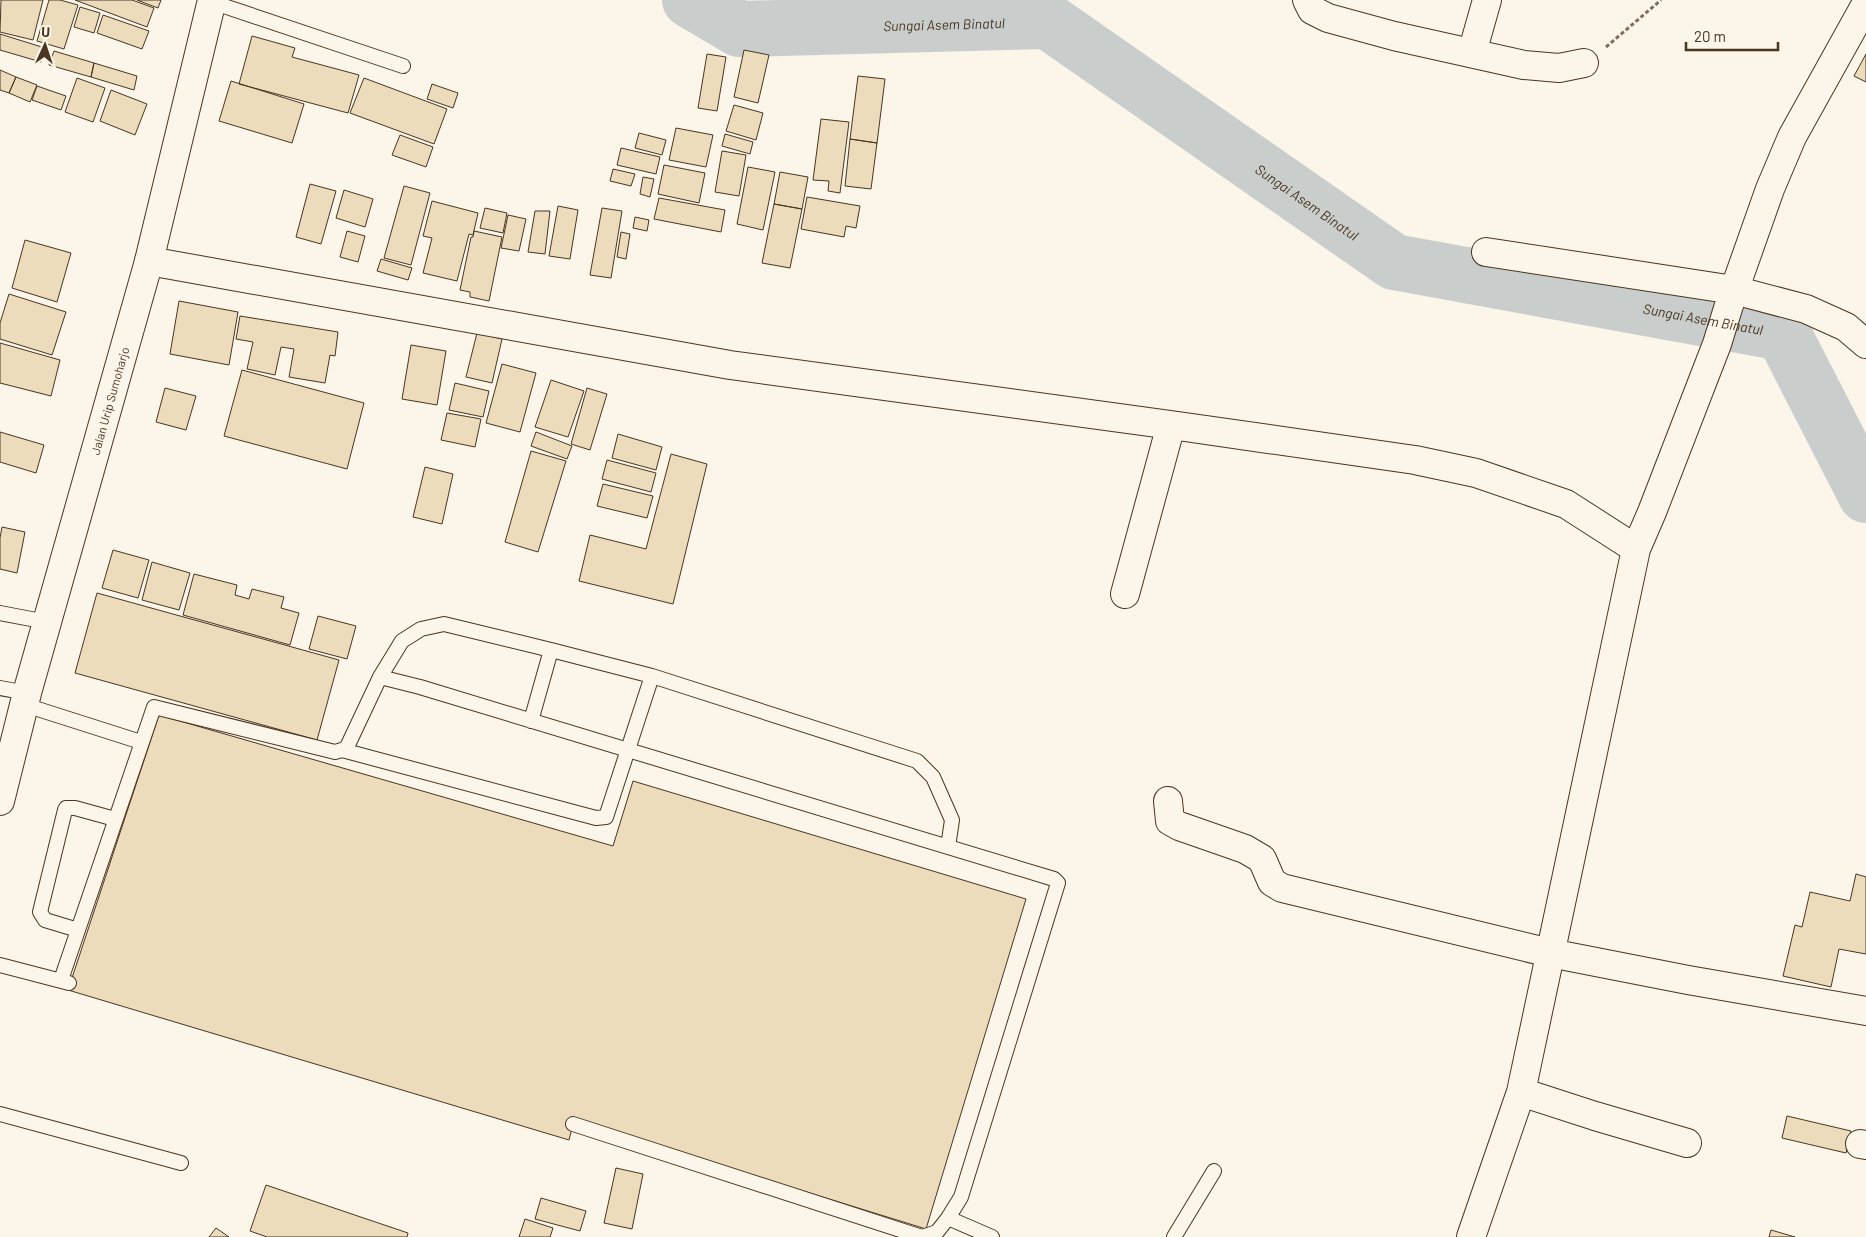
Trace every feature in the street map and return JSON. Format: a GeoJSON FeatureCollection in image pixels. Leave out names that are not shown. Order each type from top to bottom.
{"type":"FeatureCollection","features":[{"type":"Feature","properties":{"kind":"street"},"geometry":{"type":"LineString","coordinates":[[1307,0],[1312,10],[1347,25],[1524,65],[1559,68],[1584,63]]}},
{"type":"Feature","properties":{"kind":"street"},"geometry":{"type":"LineString","coordinates":[[1472,53],[1487,0]]}},
{"type":"Feature","properties":{"kind":"street","name":"Jalan Urip Sumoharjo"},"geometry":{"type":"LineString","coordinates":[[1,795],[47,622],[149,261],[212,1]]}},
{"type":"Feature","properties":{"kind":"street"},"geometry":{"type":"LineString","coordinates":[[1471,1237],[1521,1092],[1636,549],[1717,344],[1770,189],[1792,137],[1866,4]]}},
{"type":"Feature","properties":{"kind":"street"},"geometry":{"type":"LineString","coordinates":[[1486,252],[1806,309],[1846,326],[1866,344]]}},
{"type":"Feature","properties":{"kind":"street"},"geometry":{"type":"LineString","coordinates":[[149,261],[730,365],[1415,460],[1476,472],[1566,504],[1636,549]]}},
{"type":"Feature","properties":{"kind":"street"},"geometry":{"type":"LineString","coordinates":[[1125,594],[1171,425]]}},
{"type":"Feature","properties":{"kind":"street"},"geometry":{"type":"LineString","coordinates":[[1168,801],[1170,820],[1179,826],[1245,849],[1262,859],[1272,882],[1282,888],[1550,953],[1688,980],[1866,1011]]}},
{"type":"Feature","properties":{"kind":"street"},"geometry":{"type":"LineString","coordinates":[[1521,1092],[1686,1143]]}},
{"type":"Feature","properties":{"kind":"lane"},"geometry":{"type":"LineString","coordinates":[[212,1],[403,66]]}},
{"type":"Feature","properties":{"kind":"lane"},"geometry":{"type":"LineString","coordinates":[[0,613],[47,622]]}},
{"type":"Feature","properties":{"kind":"lane"},"geometry":{"type":"LineString","coordinates":[[342,750],[350,741],[380,678],[402,641],[421,629],[444,624],[652,676],[917,761],[933,777],[952,820],[948,847]]}},
{"type":"Feature","properties":{"kind":"lane"},"geometry":{"type":"LineString","coordinates":[[531,721],[551,650]]}},
{"type":"Feature","properties":{"kind":"lane"},"geometry":{"type":"LineString","coordinates":[[0,965],[65,982],[78,930],[141,742],[155,706],[221,725],[335,752],[342,750],[601,818],[606,817],[652,676]]}},
{"type":"Feature","properties":{"kind":"lane"},"geometry":{"type":"LineString","coordinates":[[380,678],[420,687],[1054,879],[1058,884],[961,1197],[937,1232],[922,1237],[573,1124]]}},
{"type":"Feature","properties":{"kind":"lane"},"geometry":{"type":"LineString","coordinates":[[0,688],[141,742]]}},
{"type":"Feature","properties":{"kind":"lane"},"geometry":{"type":"LineString","coordinates":[[78,930],[45,920],[40,912],[65,810],[66,808],[75,808],[115,819]]}},
{"type":"Feature","properties":{"kind":"lane"},"geometry":{"type":"LineString","coordinates":[[0,1114],[181,1162]]}},
{"type":"Feature","properties":{"kind":"lane"},"geometry":{"type":"LineString","coordinates":[[1174,1237],[1214,1171]]}},
{"type":"Feature","properties":{"kind":"lane"},"geometry":{"type":"LineString","coordinates":[[948,1218],[992,1237]]}},
{"type":"Feature","properties":{"kind":"path"},"geometry":{"type":"LineString","coordinates":[[1584,63],[1661,0]]}},
{"type":"Feature","properties":{"kind":"building"},"geometry":{"type":"Polygon","coordinates":[[[1,0],[43,0],[33,40],[0,32],[1,0]]]}},
{"type":"Feature","properties":{"kind":"building"},"geometry":{"type":"Polygon","coordinates":[[[49,0],[60,0],[78,5],[64,49],[37,41],[49,0]]]}},
{"type":"Feature","properties":{"kind":"building"},"geometry":{"type":"Polygon","coordinates":[[[75,0],[132,0],[154,8],[147,27],[75,0]]]}},
{"type":"Feature","properties":{"kind":"building"},"geometry":{"type":"Polygon","coordinates":[[[137,0],[161,0],[158,8],[137,0]]]}},
{"type":"Feature","properties":{"kind":"building"},"geometry":{"type":"Polygon","coordinates":[[[80,7],[100,13],[94,33],[74,27],[80,7]]]}},
{"type":"Feature","properties":{"kind":"building"},"geometry":{"type":"Polygon","coordinates":[[[103,15],[149,31],[142,49],[97,33],[103,15]]]}},
{"type":"Feature","properties":{"kind":"building"},"geometry":{"type":"Polygon","coordinates":[[[0,34],[45,48],[41,62],[0,50],[0,34]]]}},
{"type":"Feature","properties":{"kind":"building"},"geometry":{"type":"Polygon","coordinates":[[[252,36],[295,48],[292,57],[359,75],[348,113],[239,84],[252,36]]]}},
{"type":"Feature","properties":{"kind":"building"},"geometry":{"type":"Polygon","coordinates":[[[744,50],[769,55],[758,103],[734,97],[744,50]]]}},
{"type":"Feature","properties":{"kind":"building"},"geometry":{"type":"Polygon","coordinates":[[[54,51],[94,63],[91,77],[49,65],[54,51]]]}},
{"type":"Feature","properties":{"kind":"building"},"geometry":{"type":"Polygon","coordinates":[[[707,54],[726,57],[717,111],[698,108],[707,54]]]}},
{"type":"Feature","properties":{"kind":"building"},"geometry":{"type":"Polygon","coordinates":[[[1866,54],[1866,82],[1854,76],[1866,54]]]}},
{"type":"Feature","properties":{"kind":"building"},"geometry":{"type":"Polygon","coordinates":[[[94,63],[137,76],[134,90],[91,77],[94,63]]]}},
{"type":"Feature","properties":{"kind":"building"},"geometry":{"type":"Polygon","coordinates":[[[0,70],[16,77],[9,93],[0,90],[0,70]]]}},
{"type":"Feature","properties":{"kind":"building"},"geometry":{"type":"Polygon","coordinates":[[[858,76],[885,79],[877,143],[850,139],[858,76]]]}},
{"type":"Feature","properties":{"kind":"building"},"geometry":{"type":"Polygon","coordinates":[[[16,77],[37,85],[30,102],[9,93],[16,77]]]}},
{"type":"Feature","properties":{"kind":"building"},"geometry":{"type":"Polygon","coordinates":[[[77,78],[105,88],[93,122],[65,112],[77,78]]]}},
{"type":"Feature","properties":{"kind":"building"},"geometry":{"type":"Polygon","coordinates":[[[364,78],[447,109],[434,144],[350,113],[364,78]]]}},
{"type":"Feature","properties":{"kind":"building"},"geometry":{"type":"Polygon","coordinates":[[[231,81],[304,104],[292,143],[219,121],[231,81]]]}},
{"type":"Feature","properties":{"kind":"building"},"geometry":{"type":"Polygon","coordinates":[[[432,84],[458,93],[453,108],[427,99],[432,84]]]}},
{"type":"Feature","properties":{"kind":"building"},"geometry":{"type":"Polygon","coordinates":[[[37,86],[66,96],[61,110],[32,100],[37,86]]]}},
{"type":"Feature","properties":{"kind":"building"},"geometry":{"type":"Polygon","coordinates":[[[111,90],[147,104],[135,135],[100,121],[111,90]]]}},
{"type":"Feature","properties":{"kind":"building"},"geometry":{"type":"Polygon","coordinates":[[[734,105],[763,113],[756,140],[726,131],[734,105]]]}},
{"type":"Feature","properties":{"kind":"building"},"geometry":{"type":"Polygon","coordinates":[[[821,119],[849,122],[840,193],[828,191],[829,181],[813,180],[821,119]]]}},
{"type":"Feature","properties":{"kind":"building"},"geometry":{"type":"Polygon","coordinates":[[[676,128],[713,135],[706,167],[669,160],[676,128]]]}},
{"type":"Feature","properties":{"kind":"building"},"geometry":{"type":"Polygon","coordinates":[[[639,133],[666,140],[662,155],[635,148],[639,133]]]}},
{"type":"Feature","properties":{"kind":"building"},"geometry":{"type":"Polygon","coordinates":[[[725,134],[753,142],[750,154],[722,146],[725,134]]]}},
{"type":"Feature","properties":{"kind":"building"},"geometry":{"type":"Polygon","coordinates":[[[400,135],[433,147],[426,167],[392,155],[400,135]]]}},
{"type":"Feature","properties":{"kind":"building"},"geometry":{"type":"Polygon","coordinates":[[[850,139],[877,143],[871,189],[845,186],[850,139]]]}},
{"type":"Feature","properties":{"kind":"building"},"geometry":{"type":"Polygon","coordinates":[[[621,148],[660,157],[656,174],[617,165],[621,148]]]}},
{"type":"Feature","properties":{"kind":"building"},"geometry":{"type":"Polygon","coordinates":[[[722,151],[746,155],[739,196],[715,192],[722,151]]]}},
{"type":"Feature","properties":{"kind":"building"},"geometry":{"type":"Polygon","coordinates":[[[664,165],[705,173],[699,203],[658,194],[664,165]]]}},
{"type":"Feature","properties":{"kind":"building"},"geometry":{"type":"Polygon","coordinates":[[[748,167],[775,172],[763,230],[737,224],[748,167]]]}},
{"type":"Feature","properties":{"kind":"building"},"geometry":{"type":"Polygon","coordinates":[[[613,169],[635,174],[631,186],[610,181],[613,169]]]}},
{"type":"Feature","properties":{"kind":"building"},"geometry":{"type":"Polygon","coordinates":[[[780,172],[808,177],[802,209],[774,204],[780,172]]]}},
{"type":"Feature","properties":{"kind":"building"},"geometry":{"type":"Polygon","coordinates":[[[643,177],[654,179],[650,197],[640,194],[643,177]]]}},
{"type":"Feature","properties":{"kind":"building"},"geometry":{"type":"Polygon","coordinates":[[[310,184],[336,191],[321,244],[296,237],[310,184]]]}},
{"type":"Feature","properties":{"kind":"building"},"geometry":{"type":"Polygon","coordinates":[[[404,186],[430,193],[411,265],[384,258],[404,186]]]}},
{"type":"Feature","properties":{"kind":"building"},"geometry":{"type":"Polygon","coordinates":[[[344,190],[373,199],[365,227],[336,218],[344,190]]]}},
{"type":"Feature","properties":{"kind":"building"},"geometry":{"type":"Polygon","coordinates":[[[807,197],[860,206],[856,228],[846,226],[844,237],[801,229],[807,197]]]}},
{"type":"Feature","properties":{"kind":"building"},"geometry":{"type":"Polygon","coordinates":[[[659,198],[725,210],[721,232],[654,219],[659,198]]]}},
{"type":"Feature","properties":{"kind":"building"},"geometry":{"type":"Polygon","coordinates":[[[432,201],[478,213],[473,235],[469,234],[457,281],[423,273],[432,238],[423,236],[432,201]]]}},
{"type":"Feature","properties":{"kind":"building"},"geometry":{"type":"Polygon","coordinates":[[[774,204],[802,209],[790,268],[762,263],[774,204]]]}},
{"type":"Feature","properties":{"kind":"building"},"geometry":{"type":"Polygon","coordinates":[[[558,206],[578,210],[570,259],[549,256],[558,206]]]}},
{"type":"Feature","properties":{"kind":"building"},"geometry":{"type":"Polygon","coordinates":[[[485,208],[507,213],[503,233],[480,228],[485,208]]]}},
{"type":"Feature","properties":{"kind":"building"},"geometry":{"type":"Polygon","coordinates":[[[602,208],[622,211],[611,278],[590,275],[602,208]]]}},
{"type":"Feature","properties":{"kind":"building"},"geometry":{"type":"Polygon","coordinates":[[[535,211],[550,211],[545,254],[528,252],[535,211]]]}},
{"type":"Feature","properties":{"kind":"building"},"geometry":{"type":"Polygon","coordinates":[[[508,215],[526,219],[519,251],[501,248],[508,215]]]}},
{"type":"Feature","properties":{"kind":"building"},"geometry":{"type":"Polygon","coordinates":[[[635,217],[649,220],[647,231],[633,228],[635,217]]]}},
{"type":"Feature","properties":{"kind":"building"},"geometry":{"type":"Polygon","coordinates":[[[347,231],[365,236],[358,262],[340,257],[347,231]]]}},
{"type":"Feature","properties":{"kind":"building"},"geometry":{"type":"Polygon","coordinates":[[[474,231],[502,237],[489,301],[470,297],[470,292],[460,290],[471,237],[473,237],[474,231]]]}},
{"type":"Feature","properties":{"kind":"building"},"geometry":{"type":"Polygon","coordinates":[[[621,232],[630,234],[626,259],[617,257],[621,232]]]}},
{"type":"Feature","properties":{"kind":"building"},"geometry":{"type":"Polygon","coordinates":[[[25,240],[71,253],[57,302],[12,288],[25,240]]]}},
{"type":"Feature","properties":{"kind":"building"},"geometry":{"type":"Polygon","coordinates":[[[381,259],[412,268],[408,280],[377,271],[381,259]]]}},
{"type":"Feature","properties":{"kind":"building"},"geometry":{"type":"Polygon","coordinates":[[[9,294],[66,312],[52,355],[0,339],[0,323],[9,294]]]}},
{"type":"Feature","properties":{"kind":"building"},"geometry":{"type":"Polygon","coordinates":[[[179,301],[238,312],[229,365],[170,354],[179,301]]]}},
{"type":"Feature","properties":{"kind":"building"},"geometry":{"type":"Polygon","coordinates":[[[240,316],[338,332],[335,356],[330,355],[325,383],[289,377],[294,349],[281,347],[275,375],[247,369],[253,342],[236,339],[240,316]]]}},
{"type":"Feature","properties":{"kind":"building"},"geometry":{"type":"Polygon","coordinates":[[[477,333],[502,339],[492,383],[466,377],[477,333]]]}},
{"type":"Feature","properties":{"kind":"building"},"geometry":{"type":"Polygon","coordinates":[[[0,343],[60,360],[51,396],[0,383],[0,343]]]}},
{"type":"Feature","properties":{"kind":"building"},"geometry":{"type":"Polygon","coordinates":[[[411,345],[446,351],[437,405],[402,399],[411,345]]]}},
{"type":"Feature","properties":{"kind":"building"},"geometry":{"type":"Polygon","coordinates":[[[502,364],[536,373],[520,432],[486,423],[502,364]]]}},
{"type":"Feature","properties":{"kind":"building"},"geometry":{"type":"Polygon","coordinates":[[[242,370],[364,403],[347,469],[224,436],[242,370]]]}},
{"type":"Feature","properties":{"kind":"building"},"geometry":{"type":"Polygon","coordinates":[[[551,380],[584,391],[568,437],[535,427],[551,380]]]}},
{"type":"Feature","properties":{"kind":"building"},"geometry":{"type":"Polygon","coordinates":[[[455,383],[489,391],[483,417],[449,410],[455,383]]]}},
{"type":"Feature","properties":{"kind":"building"},"geometry":{"type":"Polygon","coordinates":[[[165,388],[196,396],[186,430],[156,422],[165,388]]]}},
{"type":"Feature","properties":{"kind":"building"},"geometry":{"type":"Polygon","coordinates":[[[587,388],[607,394],[590,450],[571,444],[587,388]]]}},
{"type":"Feature","properties":{"kind":"building"},"geometry":{"type":"Polygon","coordinates":[[[447,413],[481,419],[475,447],[441,440],[447,413]]]}},
{"type":"Feature","properties":{"kind":"building"},"geometry":{"type":"Polygon","coordinates":[[[0,432],[44,445],[36,473],[0,462],[0,432]]]}},
{"type":"Feature","properties":{"kind":"building"},"geometry":{"type":"Polygon","coordinates":[[[536,432],[572,446],[567,459],[531,446],[536,432]]]}},
{"type":"Feature","properties":{"kind":"building"},"geometry":{"type":"Polygon","coordinates":[[[618,434],[662,447],[656,470],[612,458],[618,434]]]}},
{"type":"Feature","properties":{"kind":"building"},"geometry":{"type":"Polygon","coordinates":[[[531,451],[566,461],[538,552],[505,542],[531,451]]]}},
{"type":"Feature","properties":{"kind":"building"},"geometry":{"type":"Polygon","coordinates":[[[671,454],[707,464],[673,604],[579,581],[590,535],[646,549],[671,454]]]}},
{"type":"Feature","properties":{"kind":"building"},"geometry":{"type":"Polygon","coordinates":[[[607,460],[656,473],[651,492],[602,479],[607,460]]]}},
{"type":"Feature","properties":{"kind":"building"},"geometry":{"type":"Polygon","coordinates":[[[425,467],[453,474],[442,524],[413,517],[425,467]]]}},
{"type":"Feature","properties":{"kind":"building"},"geometry":{"type":"Polygon","coordinates":[[[603,484],[653,496],[647,518],[597,506],[603,484]]]}},
{"type":"Feature","properties":{"kind":"building"},"geometry":{"type":"Polygon","coordinates":[[[2,527],[25,532],[17,573],[0,569],[2,527]]]}},
{"type":"Feature","properties":{"kind":"building"},"geometry":{"type":"Polygon","coordinates":[[[113,550],[149,560],[138,598],[102,588],[113,550]]]}},
{"type":"Feature","properties":{"kind":"building"},"geometry":{"type":"Polygon","coordinates":[[[152,562],[190,573],[179,610],[142,600],[152,562]]]}},
{"type":"Feature","properties":{"kind":"building"},"geometry":{"type":"Polygon","coordinates":[[[194,574],[237,585],[235,595],[249,599],[252,589],[284,597],[281,608],[299,613],[290,645],[183,615],[194,574]]]}},
{"type":"Feature","properties":{"kind":"building"},"geometry":{"type":"Polygon","coordinates":[[[97,593],[339,660],[317,740],[75,673],[97,593]]]}},
{"type":"Feature","properties":{"kind":"building"},"geometry":{"type":"Polygon","coordinates":[[[318,616],[356,626],[347,659],[309,649],[318,616]]]}},
{"type":"Feature","properties":{"kind":"building"},"geometry":{"type":"Polygon","coordinates":[[[159,715],[613,846],[633,781],[1026,899],[926,1229],[574,1120],[569,1140],[68,990],[159,715]]]}},
{"type":"Feature","properties":{"kind":"building"},"geometry":{"type":"Polygon","coordinates":[[[1856,874],[1866,877],[1866,954],[1839,949],[1831,987],[1783,976],[1795,925],[1802,927],[1810,892],[1850,901],[1856,874]]]}},
{"type":"Feature","properties":{"kind":"building"},"geometry":{"type":"Polygon","coordinates":[[[1787,1116],[1851,1131],[1846,1153],[1782,1138],[1787,1116]]]}},
{"type":"Feature","properties":{"kind":"building"},"geometry":{"type":"Polygon","coordinates":[[[616,1168],[643,1174],[632,1229],[604,1223],[616,1168]]]}},
{"type":"Feature","properties":{"kind":"building"},"geometry":{"type":"Polygon","coordinates":[[[266,1185],[408,1233],[407,1237],[267,1237],[250,1231],[266,1185]]]}},
{"type":"Feature","properties":{"kind":"building"},"geometry":{"type":"Polygon","coordinates":[[[541,1198],[586,1211],[580,1231],[535,1219],[541,1198]]]}},
{"type":"Feature","properties":{"kind":"building"},"geometry":{"type":"Polygon","coordinates":[[[525,1219],[553,1228],[550,1237],[519,1237],[525,1219]]]}},
{"type":"Feature","properties":{"kind":"building"},"geometry":{"type":"Polygon","coordinates":[[[216,1228],[229,1237],[209,1237],[216,1228]]]}},
{"type":"Feature","properties":{"kind":"building"},"geometry":{"type":"Polygon","coordinates":[[[1771,1230],[1795,1237],[1769,1237],[1771,1230]]]}},
{"type":"Feature","properties":{"kind":"waterway","name":"Sungai Asem Binatul"},"geometry":{"type":"LineString","coordinates":[[690,0],[739,29],[1048,21],[1394,262],[1783,333],[1866,495]]}}]}
